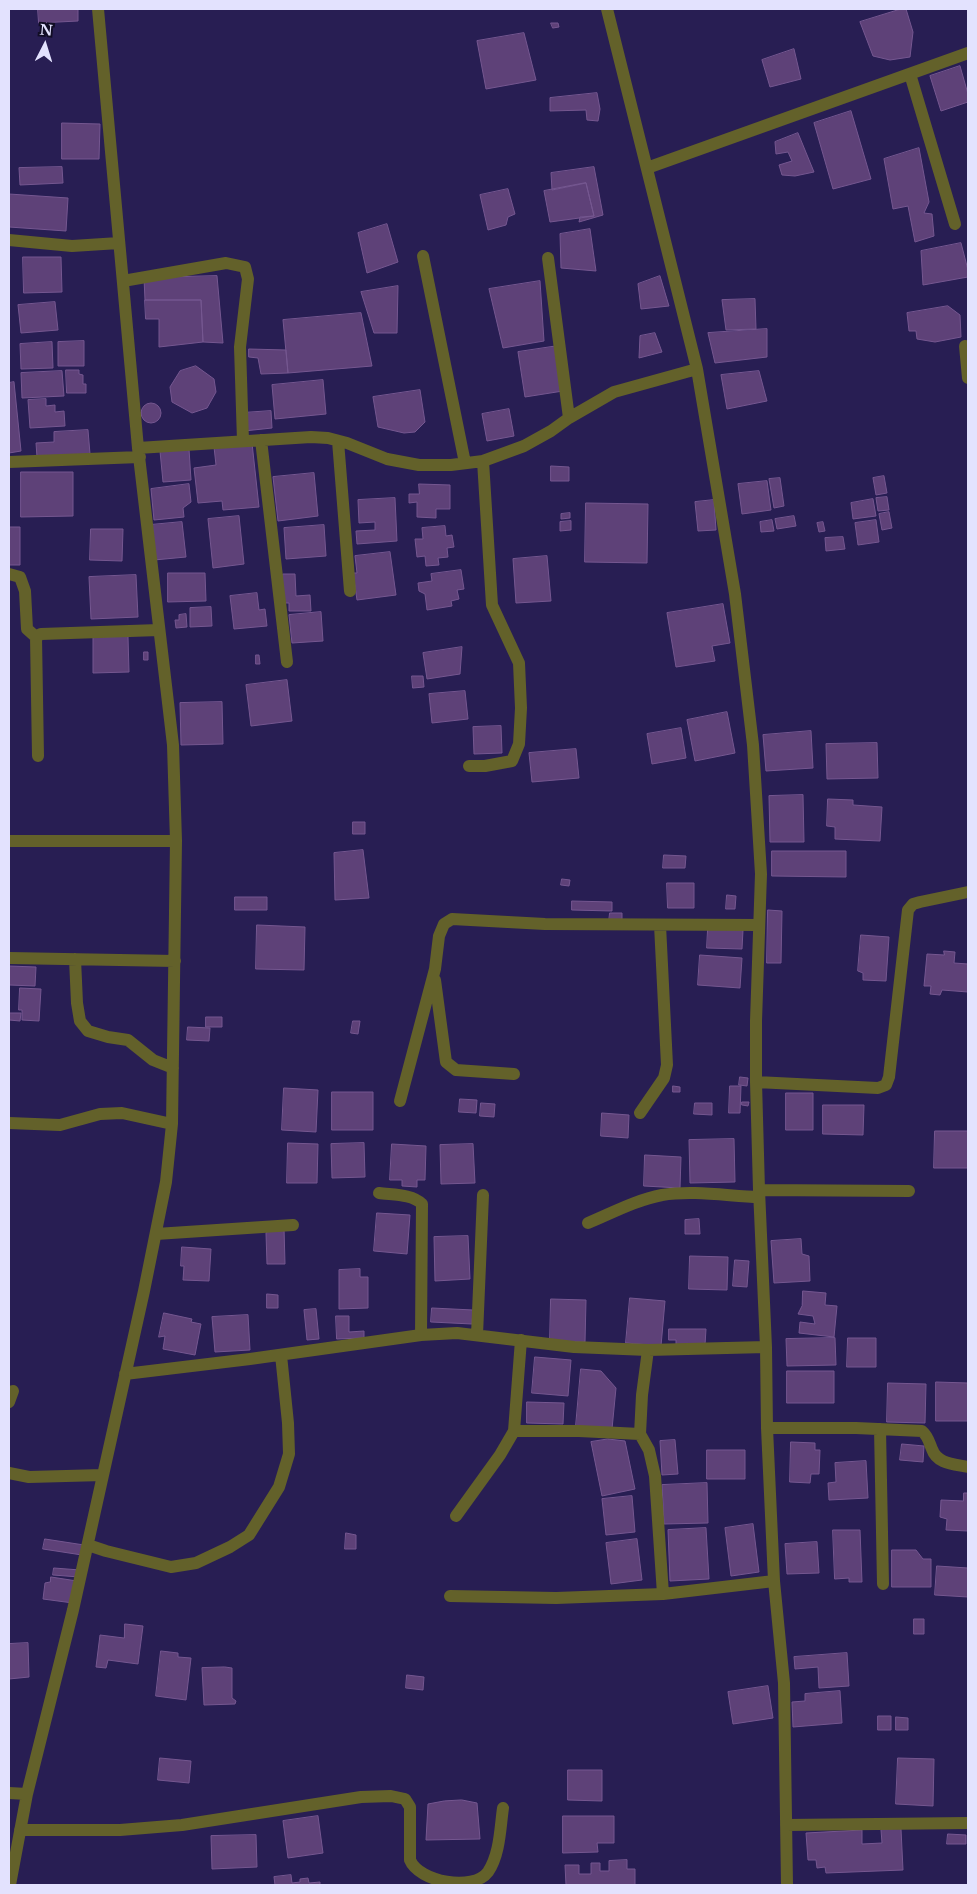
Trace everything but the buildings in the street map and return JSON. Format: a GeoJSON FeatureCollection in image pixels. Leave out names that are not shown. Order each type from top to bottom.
{"type":"FeatureCollection","features":[{"type":"Feature","properties":{"kind":"street"},"geometry":{"type":"LineString","coordinates":[[10,1885],[27,1794],[88,1545],[124,1374],[144,1291],[166,1182],[172,1124],[176,841],[173,745],[139,453],[98,9]]}},
{"type":"Feature","properties":{"kind":"street"},"geometry":{"type":"LineString","coordinates":[[607,9],[697,369],[735,594],[753,745],[761,874],[756,1082],[759,1194],[774,1581],[784,1683],[786,1885]]}},
{"type":"Feature","properties":{"kind":"street"},"geometry":{"type":"LineString","coordinates":[[647,168],[968,54]]}},
{"type":"Feature","properties":{"kind":"street"},"geometry":{"type":"LineString","coordinates":[[910,74],[955,224]]}},
{"type":"Feature","properties":{"kind":"street"},"geometry":{"type":"LineString","coordinates":[[9,240],[72,246],[120,243]]}},
{"type":"Feature","properties":{"kind":"street"},"geometry":{"type":"LineString","coordinates":[[423,256],[466,463]]}},
{"type":"Feature","properties":{"kind":"street"},"geometry":{"type":"LineString","coordinates":[[548,258],[568,418]]}},
{"type":"Feature","properties":{"kind":"street"},"geometry":{"type":"LineString","coordinates":[[123,281],[226,263],[244,266],[248,279],[240,348],[243,442]]}},
{"type":"Feature","properties":{"kind":"street"},"geometry":{"type":"LineString","coordinates":[[965,346],[968,378]]}},
{"type":"Feature","properties":{"kind":"street"},"geometry":{"type":"LineString","coordinates":[[9,462],[139,453],[261,440],[312,437],[338,440],[387,458],[419,465],[484,461],[524,446],[614,392],[697,369]]}},
{"type":"Feature","properties":{"kind":"street"},"geometry":{"type":"LineString","coordinates":[[261,440],[288,662]]}},
{"type":"Feature","properties":{"kind":"street"},"geometry":{"type":"LineString","coordinates":[[338,440],[350,591]]}},
{"type":"Feature","properties":{"kind":"street"},"geometry":{"type":"LineString","coordinates":[[469,766],[485,766],[512,761],[519,744],[521,708],[520,663],[492,606],[484,461]]}},
{"type":"Feature","properties":{"kind":"street"},"geometry":{"type":"LineString","coordinates":[[9,574],[20,577],[25,591],[27,629],[36,637],[38,756]]}},
{"type":"Feature","properties":{"kind":"street"},"geometry":{"type":"LineString","coordinates":[[36,637],[40,634],[159,630]]}},
{"type":"Feature","properties":{"kind":"street"},"geometry":{"type":"LineString","coordinates":[[9,841],[176,841]]}},
{"type":"Feature","properties":{"kind":"street"},"geometry":{"type":"LineString","coordinates":[[756,1082],[878,1088],[886,1085],[889,1077],[908,910],[912,904],[968,892]]}},
{"type":"Feature","properties":{"kind":"street"},"geometry":{"type":"LineString","coordinates":[[400,1101],[434,972],[439,936],[444,924],[452,919],[545,924],[759,925]]}},
{"type":"Feature","properties":{"kind":"street"},"geometry":{"type":"LineString","coordinates":[[640,1113],[664,1078],[667,1065],[660,925]]}},
{"type":"Feature","properties":{"kind":"street"},"geometry":{"type":"LineString","coordinates":[[9,958],[175,961]]}},
{"type":"Feature","properties":{"kind":"street"},"geometry":{"type":"LineString","coordinates":[[75,959],[77,1003],[80,1021],[88,1031],[128,1040],[153,1060],[173,1068]]}},
{"type":"Feature","properties":{"kind":"street"},"geometry":{"type":"LineString","coordinates":[[434,972],[446,1062],[456,1070],[514,1074]]}},
{"type":"Feature","properties":{"kind":"street"},"geometry":{"type":"LineString","coordinates":[[9,1122],[60,1125],[100,1114],[122,1113],[172,1124]]}},
{"type":"Feature","properties":{"kind":"street"},"geometry":{"type":"LineString","coordinates":[[588,1223],[644,1200],[662,1196],[684,1194],[909,1191]]}},
{"type":"Feature","properties":{"kind":"street"},"geometry":{"type":"LineString","coordinates":[[379,1193],[406,1196],[418,1200],[422,1204],[421,1335]]}},
{"type":"Feature","properties":{"kind":"street"},"geometry":{"type":"LineString","coordinates":[[477,1335],[483,1195]]}},
{"type":"Feature","properties":{"kind":"street"},"geometry":{"type":"LineString","coordinates":[[156,1234],[293,1225]]}},
{"type":"Feature","properties":{"kind":"street"},"geometry":{"type":"LineString","coordinates":[[124,1374],[281,1355],[421,1335],[457,1333],[574,1347],[648,1350],[766,1347]]}},
{"type":"Feature","properties":{"kind":"street"},"geometry":{"type":"LineString","coordinates":[[456,1516],[500,1455],[514,1431],[521,1340]]}},
{"type":"Feature","properties":{"kind":"street"},"geometry":{"type":"LineString","coordinates":[[648,1350],[642,1395],[640,1434],[649,1450],[655,1476],[663,1594]]}},
{"type":"Feature","properties":{"kind":"street"},"geometry":{"type":"LineString","coordinates":[[88,1545],[171,1567],[196,1563],[230,1547],[249,1535],[279,1487],[289,1454],[281,1355]]}},
{"type":"Feature","properties":{"kind":"street"},"geometry":{"type":"LineString","coordinates":[[767,1428],[922,1431],[927,1436],[933,1452],[940,1460],[968,1467]]}},
{"type":"Feature","properties":{"kind":"street"},"geometry":{"type":"LineString","coordinates":[[880,1429],[883,1584]]}},
{"type":"Feature","properties":{"kind":"street"},"geometry":{"type":"LineString","coordinates":[[514,1431],[579,1431],[640,1434]]}},
{"type":"Feature","properties":{"kind":"street"},"geometry":{"type":"LineString","coordinates":[[9,1473],[29,1477],[103,1475]]}},
{"type":"Feature","properties":{"kind":"street"},"geometry":{"type":"LineString","coordinates":[[450,1596],[556,1598],[663,1594],[774,1581]]}},
{"type":"Feature","properties":{"kind":"street"},"geometry":{"type":"LineString","coordinates":[[9,1793],[27,1794]]}},
{"type":"Feature","properties":{"kind":"street"},"geometry":{"type":"LineString","coordinates":[[20,1830],[120,1830],[182,1825],[361,1797],[391,1796],[405,1798],[410,1807],[410,1860],[412,1866],[435,1879],[446,1882],[464,1882],[477,1880],[486,1874],[491,1867],[495,1858],[503,1808]]}},
{"type":"Feature","properties":{"kind":"street"},"geometry":{"type":"LineString","coordinates":[[786,1826],[968,1823]]}}]}
